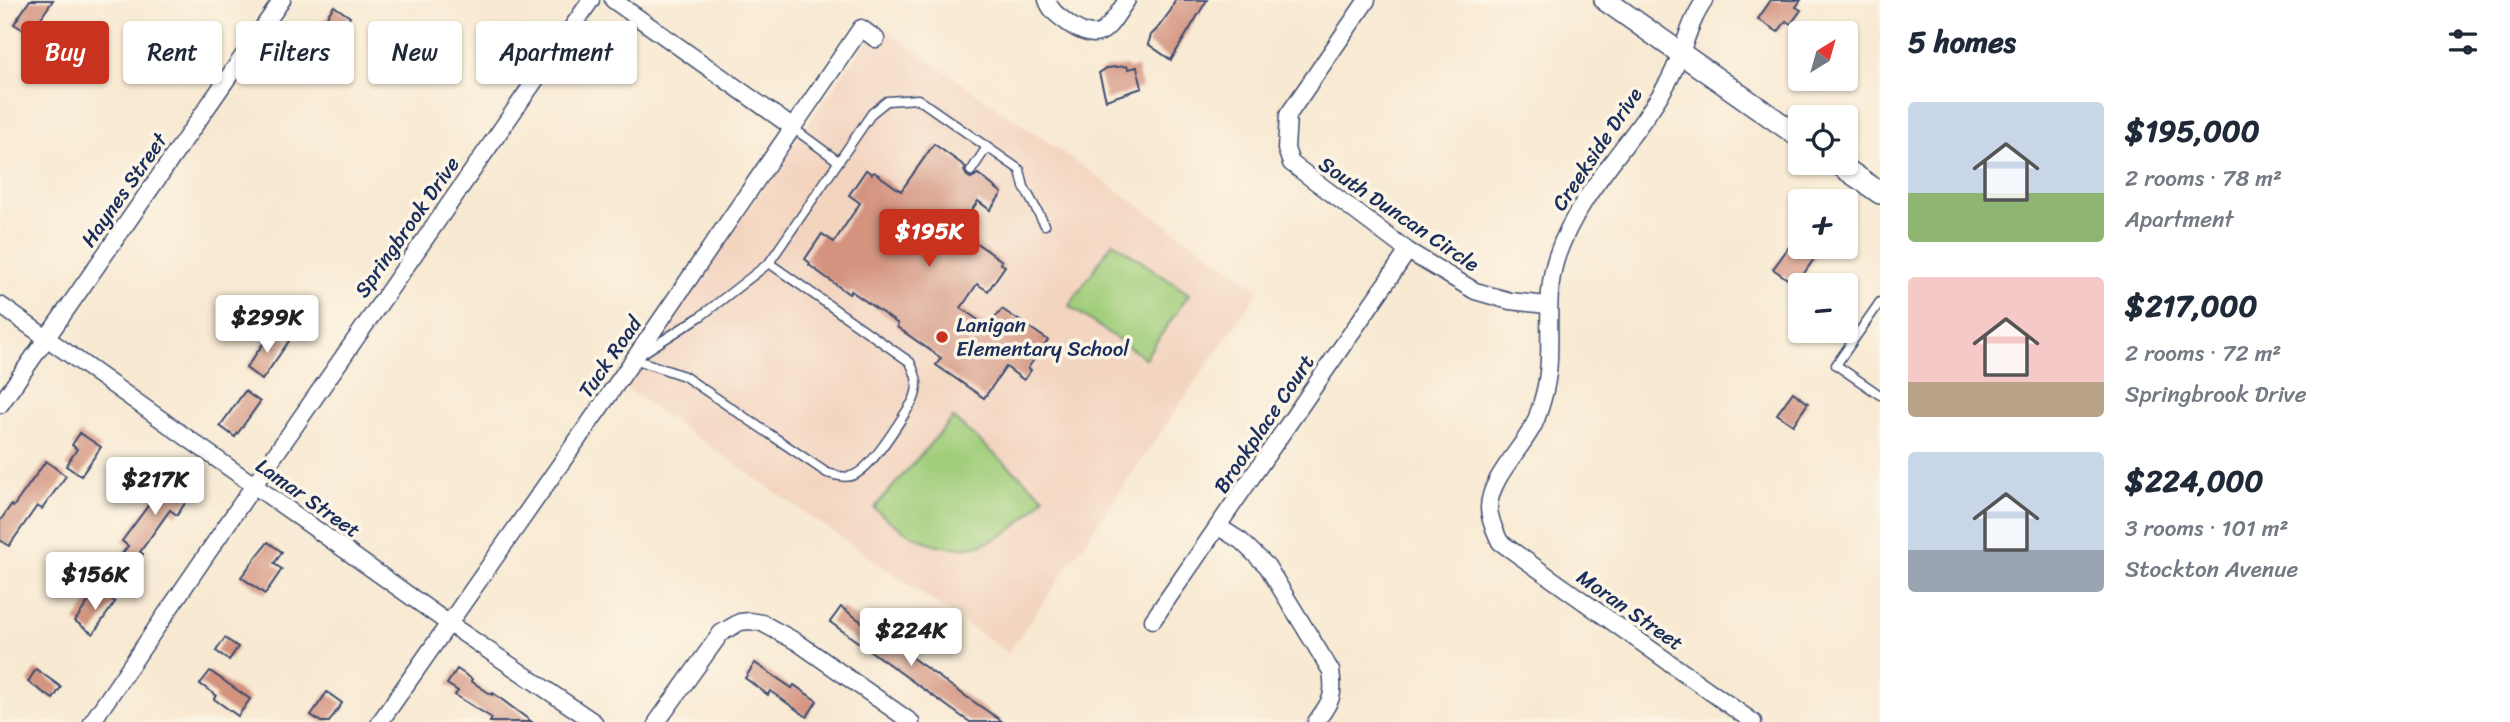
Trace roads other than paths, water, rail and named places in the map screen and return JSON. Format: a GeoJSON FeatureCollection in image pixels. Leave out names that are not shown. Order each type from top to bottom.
{"type":"FeatureCollection","features":[{"type":"Feature","properties":{"kind":"street","name":"Haynes Street"},"geometry":{"type":"LineString","coordinates":[[0,405],[282,0]]}},
{"type":"Feature","properties":{"kind":"street","name":"Springbrook Drive"},"geometry":{"type":"LineString","coordinates":[[92,722],[591,0]]}},
{"type":"Feature","properties":{"kind":"street"},"geometry":{"type":"LineString","coordinates":[[613,0],[792,127]]}},
{"type":"Feature","properties":{"kind":"street"},"geometry":{"type":"LineString","coordinates":[[1047,0],[1052,12],[1084,35],[1093,35],[1107,28],[1123,1]]}},
{"type":"Feature","properties":{"kind":"street","name":"South Duncan Circle"},"geometry":{"type":"LineString","coordinates":[[1367,0],[1288,115],[1286,149],[1291,163],[1408,251],[1475,291],[1510,301],[1548,305]]}},
{"type":"Feature","properties":{"kind":"street"},"geometry":{"type":"LineString","coordinates":[[1605,0],[1788,129]]}},
{"type":"Feature","properties":{"kind":"street","name":"Creekside Drive"},"geometry":{"type":"LineString","coordinates":[[1492,525],[1489,506],[1498,480],[1533,428],[1544,396],[1549,367],[1548,305],[1556,257],[1586,198],[1668,81],[1696,13],[1705,0]]}},
{"type":"Feature","properties":{"kind":"street","name":"Tuck Road"},"geometry":{"type":"LineString","coordinates":[[380,722],[635,359],[861,29],[876,39]]}},
{"type":"Feature","properties":{"kind":"street"},"geometry":{"type":"LineString","coordinates":[[1854,175],[1880,193]]}},
{"type":"Feature","properties":{"kind":"street","name":"Brookplace Court"},"geometry":{"type":"LineString","coordinates":[[1153,620],[1408,251]]}},
{"type":"Feature","properties":{"kind":"street","name":"Lamar Street"},"geometry":{"type":"LineString","coordinates":[[0,305],[448,623],[594,722]]}},
{"type":"Feature","properties":{"kind":"street","name":"Moran Street"},"geometry":{"type":"LineString","coordinates":[[1492,525],[1500,542],[1533,568],[1753,722]]}},
{"type":"Feature","properties":{"kind":"street"},"geometry":{"type":"LineString","coordinates":[[1219,527],[1241,541],[1267,566],[1331,671],[1334,689],[1327,707],[1316,722]]}},
{"type":"Feature","properties":{"kind":"street"},"geometry":{"type":"LineString","coordinates":[[657,722],[721,633],[740,622],[762,623],[797,642],[911,722]]}},
{"type":"Feature","properties":{"kind":"lane"},"geometry":{"type":"LineString","coordinates":[[635,359],[701,316],[769,263],[872,113],[887,101],[918,99],[1020,170],[1024,187],[1045,225]]}},
{"type":"Feature","properties":{"kind":"lane"},"geometry":{"type":"LineString","coordinates":[[792,127],[838,161]]}},
{"type":"Feature","properties":{"kind":"lane"},"geometry":{"type":"LineString","coordinates":[[971,171],[987,148]]}},
{"type":"Feature","properties":{"kind":"lane"},"geometry":{"type":"LineString","coordinates":[[635,359],[684,376],[827,473],[846,477],[861,471],[913,401],[918,390],[918,378],[910,362],[769,263]]}},
{"type":"Feature","properties":{"kind":"lane"},"geometry":{"type":"LineString","coordinates":[[1880,302],[1836,365],[1880,395]]}},
{"type":"Feature","properties":{"kind":"place","name":"Lanigan Elementary School"},"geometry":{"type":"Point","coordinates":[942,337]}}]}
